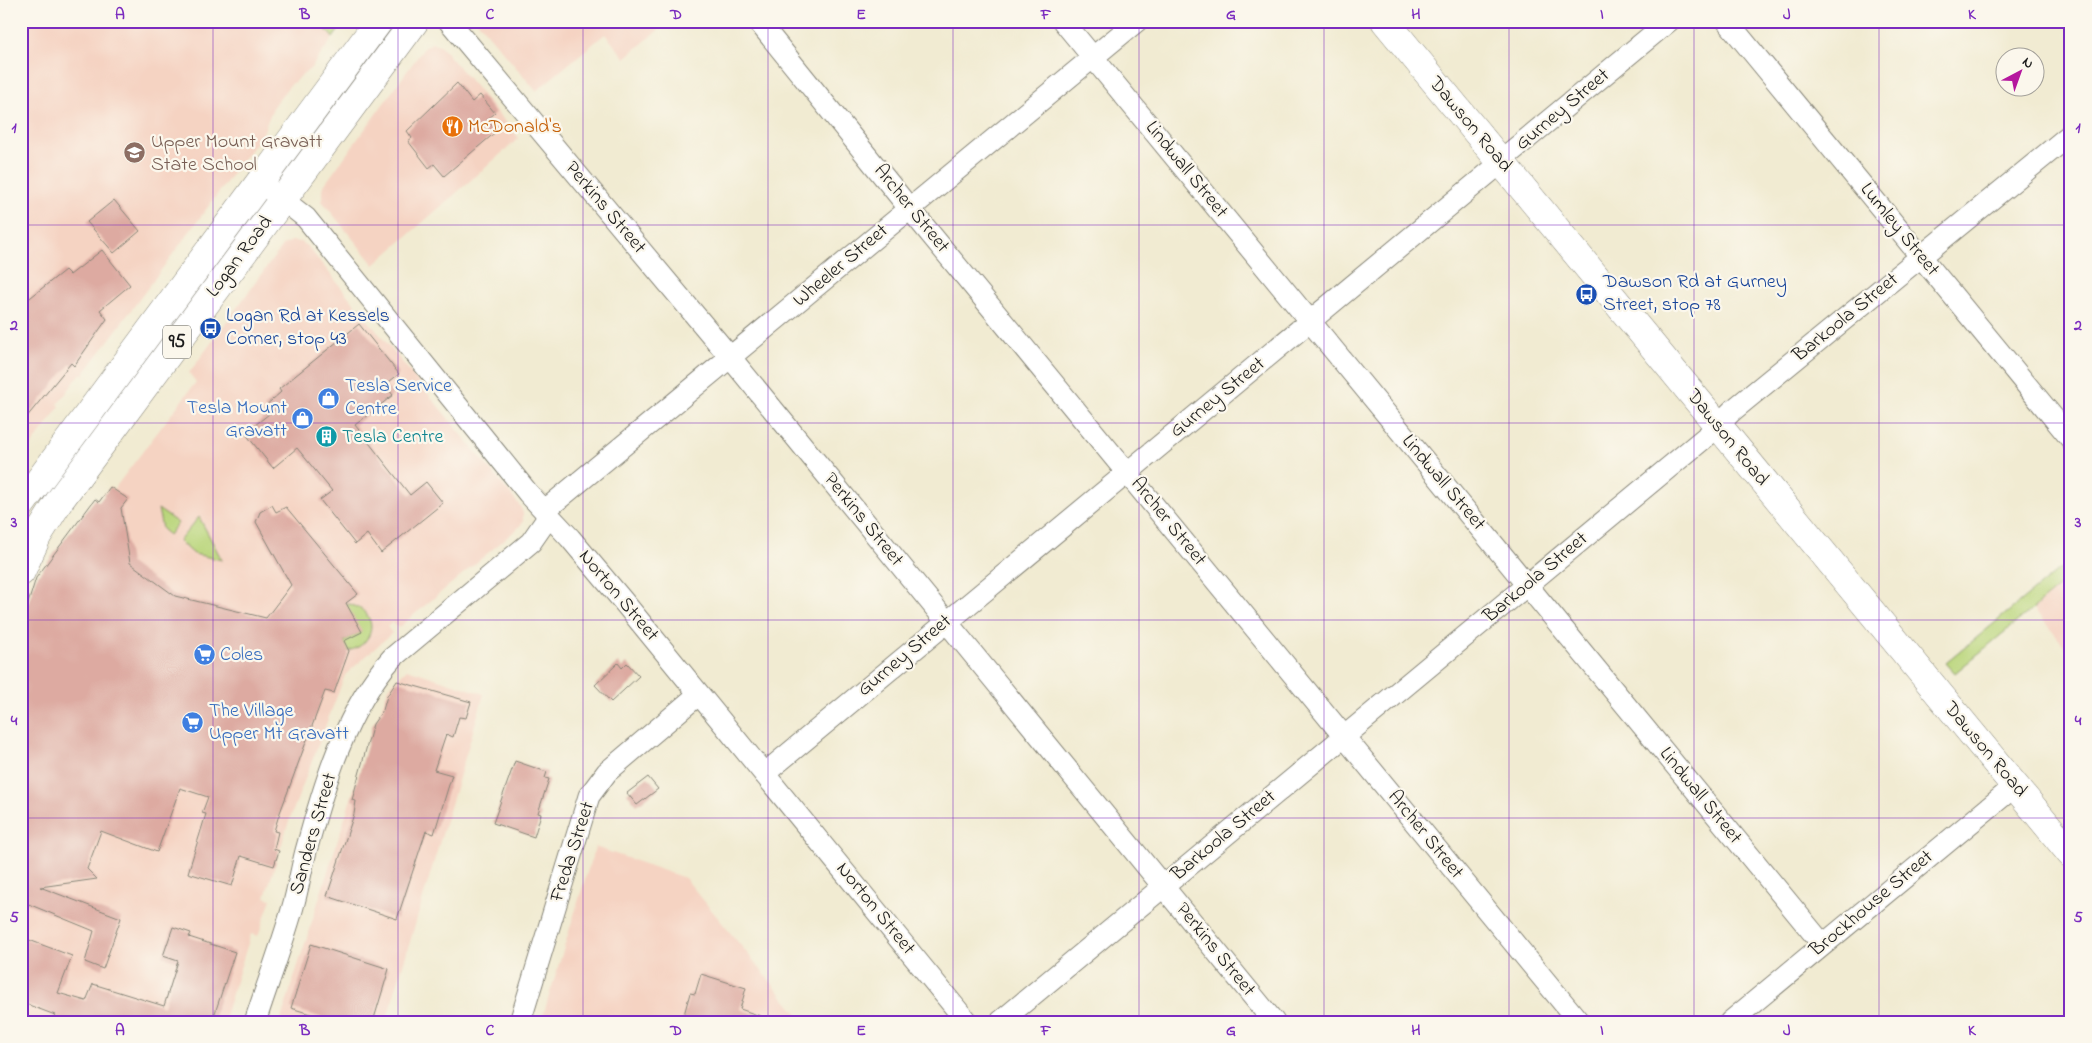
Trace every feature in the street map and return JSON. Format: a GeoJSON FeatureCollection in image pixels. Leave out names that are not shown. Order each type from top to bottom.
{"type":"FeatureCollection","features":[{"type":"Feature","properties":{"kind":"main road","name":"Logan Road"},"geometry":{"type":"LineString","coordinates":[[21,505],[379,21]]}},
{"type":"Feature","properties":{"kind":"main road","name":"Logan Road"},"geometry":{"type":"LineString","coordinates":[[21,572],[38,535],[60,500],[415,21]]}},
{"type":"Feature","properties":{"kind":"main road","name":"Dawson Road"},"geometry":{"type":"LineString","coordinates":[[1385,21],[2071,854]]}},
{"type":"Feature","properties":{"kind":"street","name":"Perkins Street"},"geometry":{"type":"LineString","coordinates":[[449,21],[730,357],[1274,1022]]}},
{"type":"Feature","properties":{"kind":"street","name":"Archer Street"},"geometry":{"type":"LineString","coordinates":[[758,21],[1579,1022]]}},
{"type":"Feature","properties":{"kind":"street","name":"Lindwall Street"},"geometry":{"type":"LineString","coordinates":[[1064,21],[1822,945]]}},
{"type":"Feature","properties":{"kind":"street","name":"Wheeler Street"},"geometry":{"type":"LineString","coordinates":[[547,513],[730,357],[1137,21]]}},
{"type":"Feature","properties":{"kind":"street","name":"Gurney Street"},"geometry":{"type":"LineString","coordinates":[[764,774],[1127,472],[1311,323],[1670,21]]}},
{"type":"Feature","properties":{"kind":"street","name":"Lumley Street"},"geometry":{"type":"LineString","coordinates":[[1727,21],[2071,440]]}},
{"type":"Feature","properties":{"kind":"street","name":"Barkoola Street"},"geometry":{"type":"LineString","coordinates":[[1000,1022],[1708,435],[1716,425],[2071,134]]}},
{"type":"Feature","properties":{"kind":"street","name":"Norton Street"},"geometry":{"type":"LineString","coordinates":[[259,181],[306,218],[528,494],[547,513],[699,694],[967,1022]]}},
{"type":"Feature","properties":{"kind":"street","name":"Sanders Street"},"geometry":{"type":"LineString","coordinates":[[255,1022],[292,909],[306,850],[328,780],[355,711],[381,670],[392,658],[531,542],[547,513]]}},
{"type":"Feature","properties":{"kind":"street","name":"Freda Street"},"geometry":{"type":"LineString","coordinates":[[520,1022],[589,796],[606,772],[699,694]]}},
{"type":"Feature","properties":{"kind":"street","name":"Brockhouse Street"},"geometry":{"type":"LineString","coordinates":[[1730,1022],[2015,786]]}},
{"type":"Feature","properties":{"kind":"shaded area","name":"Upper Mount Gravatt State School"},"geometry":{"type":"Polygon","coordinates":[[[21,21],[319,21],[333,38],[311,68],[289,86],[274,105],[263,133],[83,375],[81,373],[58,404],[60,406],[21,460],[21,21]]]}},
{"type":"Feature","properties":{"kind":"shaded area"},"geometry":{"type":"Polygon","coordinates":[[[477,21],[669,21],[625,58],[605,34],[536,91],[477,21]]]}},
{"type":"Feature","properties":{"kind":"shaded area"},"geometry":{"type":"Polygon","coordinates":[[[432,43],[440,45],[519,138],[374,265],[322,201],[322,188],[424,48],[432,43]]]}},
{"type":"Feature","properties":{"kind":"shaded area"},"geometry":{"type":"Polygon","coordinates":[[[292,241],[301,242],[308,247],[520,506],[523,513],[523,522],[398,628],[393,622],[390,624],[387,627],[392,633],[345,675],[289,821],[265,897],[271,899],[258,936],[251,934],[223,1022],[21,1022],[21,639],[42,583],[196,382],[189,373],[283,245],[292,241]]]}},
{"type":"Feature","properties":{"kind":"shaded area"},"geometry":{"type":"Polygon","coordinates":[[[2071,577],[2071,654],[2033,608],[2071,577]]]}},
{"type":"Feature","properties":{"kind":"shaded area"},"geometry":{"type":"Polygon","coordinates":[[[407,669],[484,694],[386,1022],[280,1022],[371,736],[389,687],[407,669]]]}},
{"type":"Feature","properties":{"kind":"shaded area"},"geometry":{"type":"Polygon","coordinates":[[[595,847],[685,878],[804,1022],[541,1022],[595,847]]]}},
{"type":"Feature","properties":{"kind":"green space"},"geometry":{"type":"Polygon","coordinates":[[[319,21],[345,21],[333,38],[319,21]]]}},
{"type":"Feature","properties":{"kind":"green space"},"geometry":{"type":"Polygon","coordinates":[[[158,509],[178,523],[169,535],[162,529],[158,509]]]}},
{"type":"Feature","properties":{"kind":"green space"},"geometry":{"type":"Polygon","coordinates":[[[199,517],[222,560],[194,554],[179,541],[199,517]]]}},
{"type":"Feature","properties":{"kind":"green space"},"geometry":{"type":"Polygon","coordinates":[[[2071,560],[2071,577],[1955,673],[1946,663],[2071,560]]]}},
{"type":"Feature","properties":{"kind":"green space"},"geometry":{"type":"Polygon","coordinates":[[[350,604],[359,608],[367,615],[371,627],[368,638],[364,643],[348,651],[344,641],[361,632],[342,605],[350,604]]]}},
{"type":"Feature","properties":{"kind":"building","name":"McDonald's"},"geometry":{"type":"Polygon","coordinates":[[[457,83],[472,102],[480,95],[495,113],[487,120],[497,131],[444,176],[434,164],[429,168],[408,141],[412,138],[407,131],[457,83]]]}},
{"type":"Feature","properties":{"kind":"building"},"geometry":{"type":"Polygon","coordinates":[[[114,200],[140,231],[114,253],[87,222],[114,200]]]}},
{"type":"Feature","properties":{"kind":"building"},"geometry":{"type":"Polygon","coordinates":[[[102,250],[130,285],[100,310],[107,319],[74,366],[71,363],[21,424],[21,305],[65,270],[70,275],[102,250]]]}},
{"type":"Feature","properties":{"kind":"building","name":"Tesla Centre"},"geometry":{"type":"Polygon","coordinates":[[[359,324],[399,374],[385,385],[393,395],[355,425],[410,495],[426,482],[443,503],[381,553],[367,534],[355,544],[320,500],[332,491],[297,448],[273,468],[245,433],[269,414],[264,407],[281,392],[279,389],[359,324]]]}},
{"type":"Feature","properties":{"kind":"building"},"geometry":{"type":"Polygon","coordinates":[[[110,487],[128,499],[121,508],[130,563],[175,596],[266,618],[291,585],[256,522],[260,512],[272,505],[276,512],[286,507],[358,594],[346,603],[362,632],[344,641],[349,651],[334,693],[325,691],[274,831],[278,832],[274,849],[279,851],[274,866],[241,856],[232,886],[188,873],[206,814],[202,813],[208,797],[180,788],[157,852],[101,831],[87,869],[97,879],[40,887],[121,918],[103,969],[85,962],[94,931],[21,901],[21,626],[36,578],[95,499],[99,502],[110,487]]]}},
{"type":"Feature","properties":{"kind":"building"},"geometry":{"type":"Polygon","coordinates":[[[618,663],[622,668],[627,663],[639,676],[611,702],[595,685],[618,663]]]}},
{"type":"Feature","properties":{"kind":"building"},"geometry":{"type":"Polygon","coordinates":[[[397,681],[471,702],[466,718],[459,717],[453,737],[446,734],[434,770],[452,775],[434,834],[426,831],[397,919],[327,896],[354,814],[356,801],[352,800],[373,724],[383,710],[387,696],[397,681]]]}},
{"type":"Feature","properties":{"kind":"building"},"geometry":{"type":"Polygon","coordinates":[[[515,761],[547,772],[545,778],[549,779],[538,813],[541,814],[534,837],[493,823],[515,761]]]}},
{"type":"Feature","properties":{"kind":"building"},"geometry":{"type":"Polygon","coordinates":[[[648,777],[658,789],[637,805],[627,793],[648,777]]]}},
{"type":"Feature","properties":{"kind":"building"},"geometry":{"type":"Polygon","coordinates":[[[173,927],[191,933],[189,937],[235,952],[212,1022],[53,1022],[55,1015],[21,1002],[21,937],[72,956],[58,993],[86,1001],[93,984],[164,1006],[178,961],[163,956],[173,927]]]}},
{"type":"Feature","properties":{"kind":"building"},"geometry":{"type":"Polygon","coordinates":[[[311,944],[389,969],[373,1022],[336,1022],[291,1008],[311,944]]]}},
{"type":"Feature","properties":{"kind":"building"},"geometry":{"type":"Polygon","coordinates":[[[701,974],[746,988],[740,1009],[769,1019],[769,1022],[682,1022],[690,993],[695,994],[701,974]]]}},
{"type":"Feature","properties":{"kind":"place","name":"McDonald's"},"geometry":{"type":"Point","coordinates":[452,127]}},
{"type":"Feature","properties":{"kind":"place","name":"Upper Mount Gravatt State School"},"geometry":{"type":"Point","coordinates":[135,153]}},
{"type":"Feature","properties":{"kind":"place","name":"Dawson Rd at Gurney Street, stop 78"},"geometry":{"type":"Point","coordinates":[1587,294]}},
{"type":"Feature","properties":{"kind":"place","name":"Logan Rd at Kessels Corner, stop 43"},"geometry":{"type":"Point","coordinates":[210,328]}},
{"type":"Feature","properties":{"kind":"place","name":"Tesla Service Centre"},"geometry":{"type":"Point","coordinates":[329,398]}},
{"type":"Feature","properties":{"kind":"place","name":"Tesla Mount Gravatt"},"geometry":{"type":"Point","coordinates":[303,419]}},
{"type":"Feature","properties":{"kind":"place","name":"Tesla Centre"},"geometry":{"type":"Point","coordinates":[326,437]}},
{"type":"Feature","properties":{"kind":"place","name":"Coles"},"geometry":{"type":"Point","coordinates":[204,655]}},
{"type":"Feature","properties":{"kind":"place","name":"The Village Upper Mt Gravatt"},"geometry":{"type":"Point","coordinates":[193,723]}}]}
